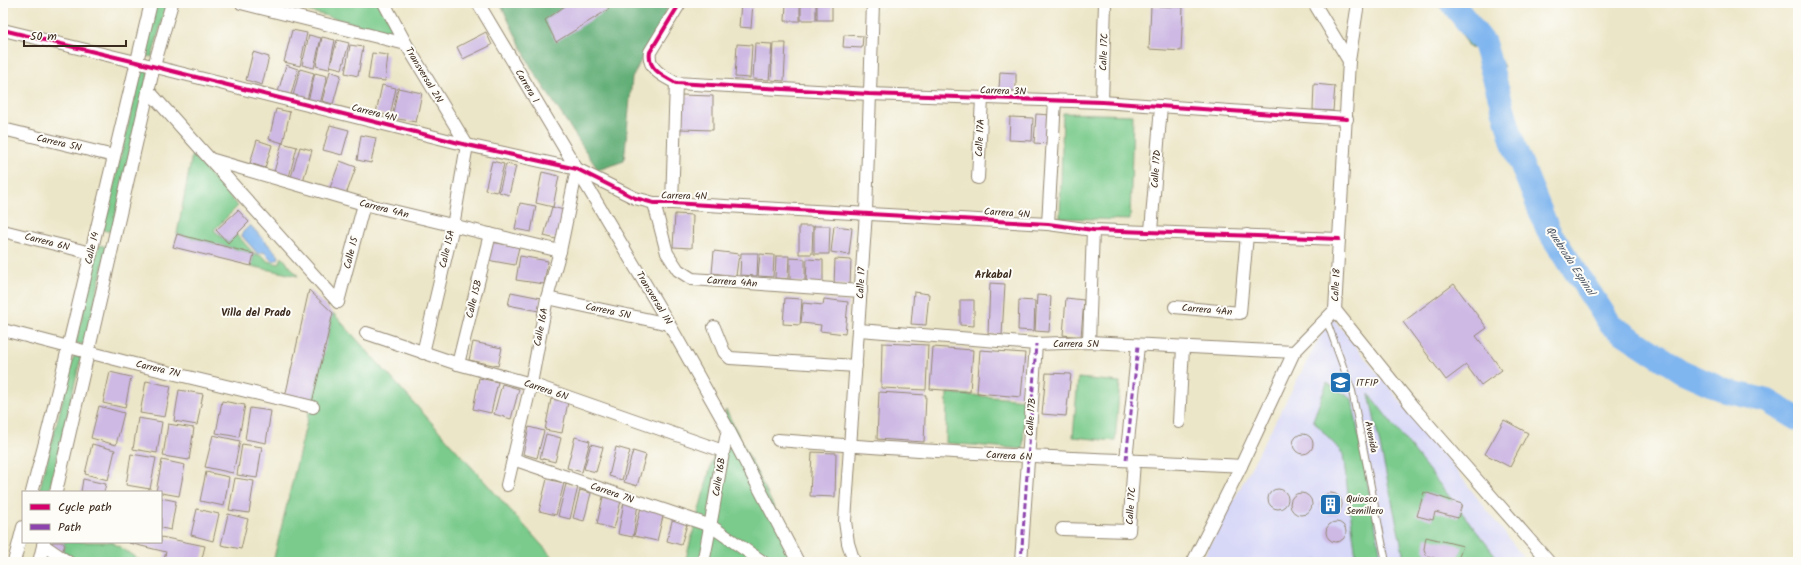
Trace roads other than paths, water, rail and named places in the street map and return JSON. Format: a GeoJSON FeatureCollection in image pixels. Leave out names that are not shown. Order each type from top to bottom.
{"type":"FeatureCollection","features":[{"type":"Feature","properties":{"kind":"street","name":"Calle 14"},"geometry":{"type":"LineString","coordinates":[[32,491],[69,346],[151,3]]}},
{"type":"Feature","properties":{"kind":"street","name":"Calle 14"},"geometry":{"type":"LineString","coordinates":[[56,491],[148,90],[172,3]]}},
{"type":"Feature","properties":{"kind":"street"},"geometry":{"type":"LineString","coordinates":[[242,3],[260,5],[406,44]]}},
{"type":"Feature","properties":{"kind":"street","name":"Transversal 2N"},"geometry":{"type":"LineString","coordinates":[[384,3],[406,44],[467,145]]}},
{"type":"Feature","properties":{"kind":"street","name":"Carrera 1"},"geometry":{"type":"LineString","coordinates":[[478,3],[577,169]]}},
{"type":"Feature","properties":{"kind":"street","name":"Carrera 3N"},"geometry":{"type":"LineString","coordinates":[[680,3],[650,52],[648,59],[652,66],[660,74],[676,83],[870,94],[1102,102],[1347,119]]}},
{"type":"Feature","properties":{"kind":"street","name":"Calle 17"},"geometry":{"type":"LineString","coordinates":[[854,562],[848,543],[845,521],[866,212],[873,3]]}},
{"type":"Feature","properties":{"kind":"street","name":"Calle 17C"},"geometry":{"type":"LineString","coordinates":[[1102,102],[1105,3]]}},
{"type":"Feature","properties":{"kind":"street"},"geometry":{"type":"LineString","coordinates":[[1314,3],[1349,61]]}},
{"type":"Feature","properties":{"kind":"street","name":"Calle 18"},"geometry":{"type":"LineString","coordinates":[[1193,562],[1241,466],[1294,352],[1335,310],[1347,119],[1349,61],[1358,3]]}},
{"type":"Feature","properties":{"kind":"street","name":"Carrera 4N"},"geometry":{"type":"LineString","coordinates":[[3,30],[154,66],[467,145],[577,169],[635,198],[654,203],[866,212],[1048,224],[1093,230],[1339,239]]}},
{"type":"Feature","properties":{"kind":"street"},"geometry":{"type":"LineString","coordinates":[[672,203],[676,83]]}},
{"type":"Feature","properties":{"kind":"street"},"geometry":{"type":"LineString","coordinates":[[148,90],[210,159]]}},
{"type":"Feature","properties":{"kind":"street","name":"Calle 17A"},"geometry":{"type":"LineString","coordinates":[[978,178],[982,98]]}},
{"type":"Feature","properties":{"kind":"street"},"geometry":{"type":"LineString","coordinates":[[1048,224],[1055,100]]}},
{"type":"Feature","properties":{"kind":"street","name":"Calle 17D"},"geometry":{"type":"LineString","coordinates":[[1151,232],[1161,106]]}},
{"type":"Feature","properties":{"kind":"street","name":"Carrera 5N"},"geometry":{"type":"LineString","coordinates":[[3,130],[114,156]]}},
{"type":"Feature","properties":{"kind":"street","name":"Calle 15A"},"geometry":{"type":"LineString","coordinates":[[422,353],[453,226],[467,145]]}},
{"type":"Feature","properties":{"kind":"street","name":"Carrera 4An"},"geometry":{"type":"LineString","coordinates":[[210,159],[364,204],[560,251]]}},
{"type":"Feature","properties":{"kind":"street","name":"Calle 15"},"geometry":{"type":"LineString","coordinates":[[210,159],[338,302],[364,204]]}},
{"type":"Feature","properties":{"kind":"street","name":"Calle 16A"},"geometry":{"type":"LineString","coordinates":[[507,485],[531,384],[547,298],[560,251],[577,169]]}},
{"type":"Feature","properties":{"kind":"street","name":"Transversal 1N"},"geometry":{"type":"LineString","coordinates":[[577,169],[669,324],[728,429],[798,562]]}},
{"type":"Feature","properties":{"kind":"street","name":"Carrera 4An"},"geometry":{"type":"LineString","coordinates":[[654,203],[667,253],[678,270],[692,279],[861,291]]}},
{"type":"Feature","properties":{"kind":"street"},"geometry":{"type":"LineString","coordinates":[[1089,342],[1093,230]]}},
{"type":"Feature","properties":{"kind":"street","name":"Carrera 6N"},"geometry":{"type":"LineString","coordinates":[[3,231],[91,252]]}},
{"type":"Feature","properties":{"kind":"street","name":"Calle 15B"},"geometry":{"type":"LineString","coordinates":[[458,364],[490,234]]}},
{"type":"Feature","properties":{"kind":"street","name":"Carrera 4An"},"geometry":{"type":"LineString","coordinates":[[1175,307],[1240,312],[1248,235]]}},
{"type":"Feature","properties":{"kind":"street","name":"Carrera 5N"},"geometry":{"type":"LineString","coordinates":[[547,298],[669,324]]}},
{"type":"Feature","properties":{"kind":"street"},"geometry":{"type":"LineString","coordinates":[[1335,310],[1413,407],[1549,562]]}},
{"type":"Feature","properties":{"kind":"street"},"geometry":{"type":"LineString","coordinates":[[714,327],[724,352],[730,358],[856,366]]}},
{"type":"Feature","properties":{"kind":"street","name":"Carrera 7N"},"geometry":{"type":"LineString","coordinates":[[3,330],[313,407]]}},
{"type":"Feature","properties":{"kind":"street","name":"Carrera 5N"},"geometry":{"type":"LineString","coordinates":[[859,330],[1036,344],[1089,342],[1138,346],[1294,352]]}},
{"type":"Feature","properties":{"kind":"street","name":"Carrera 6N"},"geometry":{"type":"LineString","coordinates":[[366,333],[422,353],[531,384],[723,451]]}},
{"type":"Feature","properties":{"kind":"street","name":"Calle 17B"},"geometry":{"type":"LineString","coordinates":[[1021,562],[1036,344]]}},
{"type":"Feature","properties":{"kind":"street","name":"Calle 17C"},"geometry":{"type":"LineString","coordinates":[[1062,529],[1129,531],[1130,460],[1138,346]]}},
{"type":"Feature","properties":{"kind":"street"},"geometry":{"type":"LineString","coordinates":[[1179,422],[1183,347]]}},
{"type":"Feature","properties":{"kind":"street","name":"Calle 16B"},"geometry":{"type":"LineString","coordinates":[[703,562],[711,526],[728,429]]}},
{"type":"Feature","properties":{"kind":"street","name":"Carrera 6N"},"geometry":{"type":"LineString","coordinates":[[778,440],[1028,457],[1130,460],[1241,466]]}},
{"type":"Feature","properties":{"kind":"street","name":"Carrera 7N"},"geometry":{"type":"LineString","coordinates":[[513,459],[711,526],[763,562]]}},
{"type":"Feature","properties":{"kind":"street"},"geometry":{"type":"LineString","coordinates":[[14,562],[22,531]]}},
{"type":"Feature","properties":{"kind":"street"},"geometry":{"type":"LineString","coordinates":[[39,562],[44,543],[68,562]]}},
{"type":"Feature","properties":{"kind":"lane","name":"Avenida"},"geometry":{"type":"LineString","coordinates":[[1326,319],[1352,391],[1386,562]]}},
{"type":"Feature","properties":{"kind":"water"},"geometry":{"type":"Polygon","coordinates":[[[250,225],[279,256],[278,259],[273,261],[264,252],[258,254],[242,236],[243,232],[250,225]]]}},
{"type":"Feature","properties":{"kind":"waterway","name":"Quebrada Espinal"},"geometry":{"type":"LineString","coordinates":[[1452,3],[1484,43],[1514,146],[1548,230],[1611,325],[1681,371],[1726,391],[1768,401],[1798,419]]}},
{"type":"Feature","properties":{"kind":"place","name":"ITFIP"},"geometry":{"type":"Point","coordinates":[1341,383]}},
{"type":"Feature","properties":{"kind":"place","name":"Quiosco Semillero"},"geometry":{"type":"Point","coordinates":[1331,505]}},
{"type":"Feature","properties":{"kind":"district","name":"Arkabal"},"geometry":{"type":"Point","coordinates":[993,275]}},
{"type":"Feature","properties":{"kind":"district","name":"Villa del Prado"},"geometry":{"type":"Point","coordinates":[256,313]}}]}
